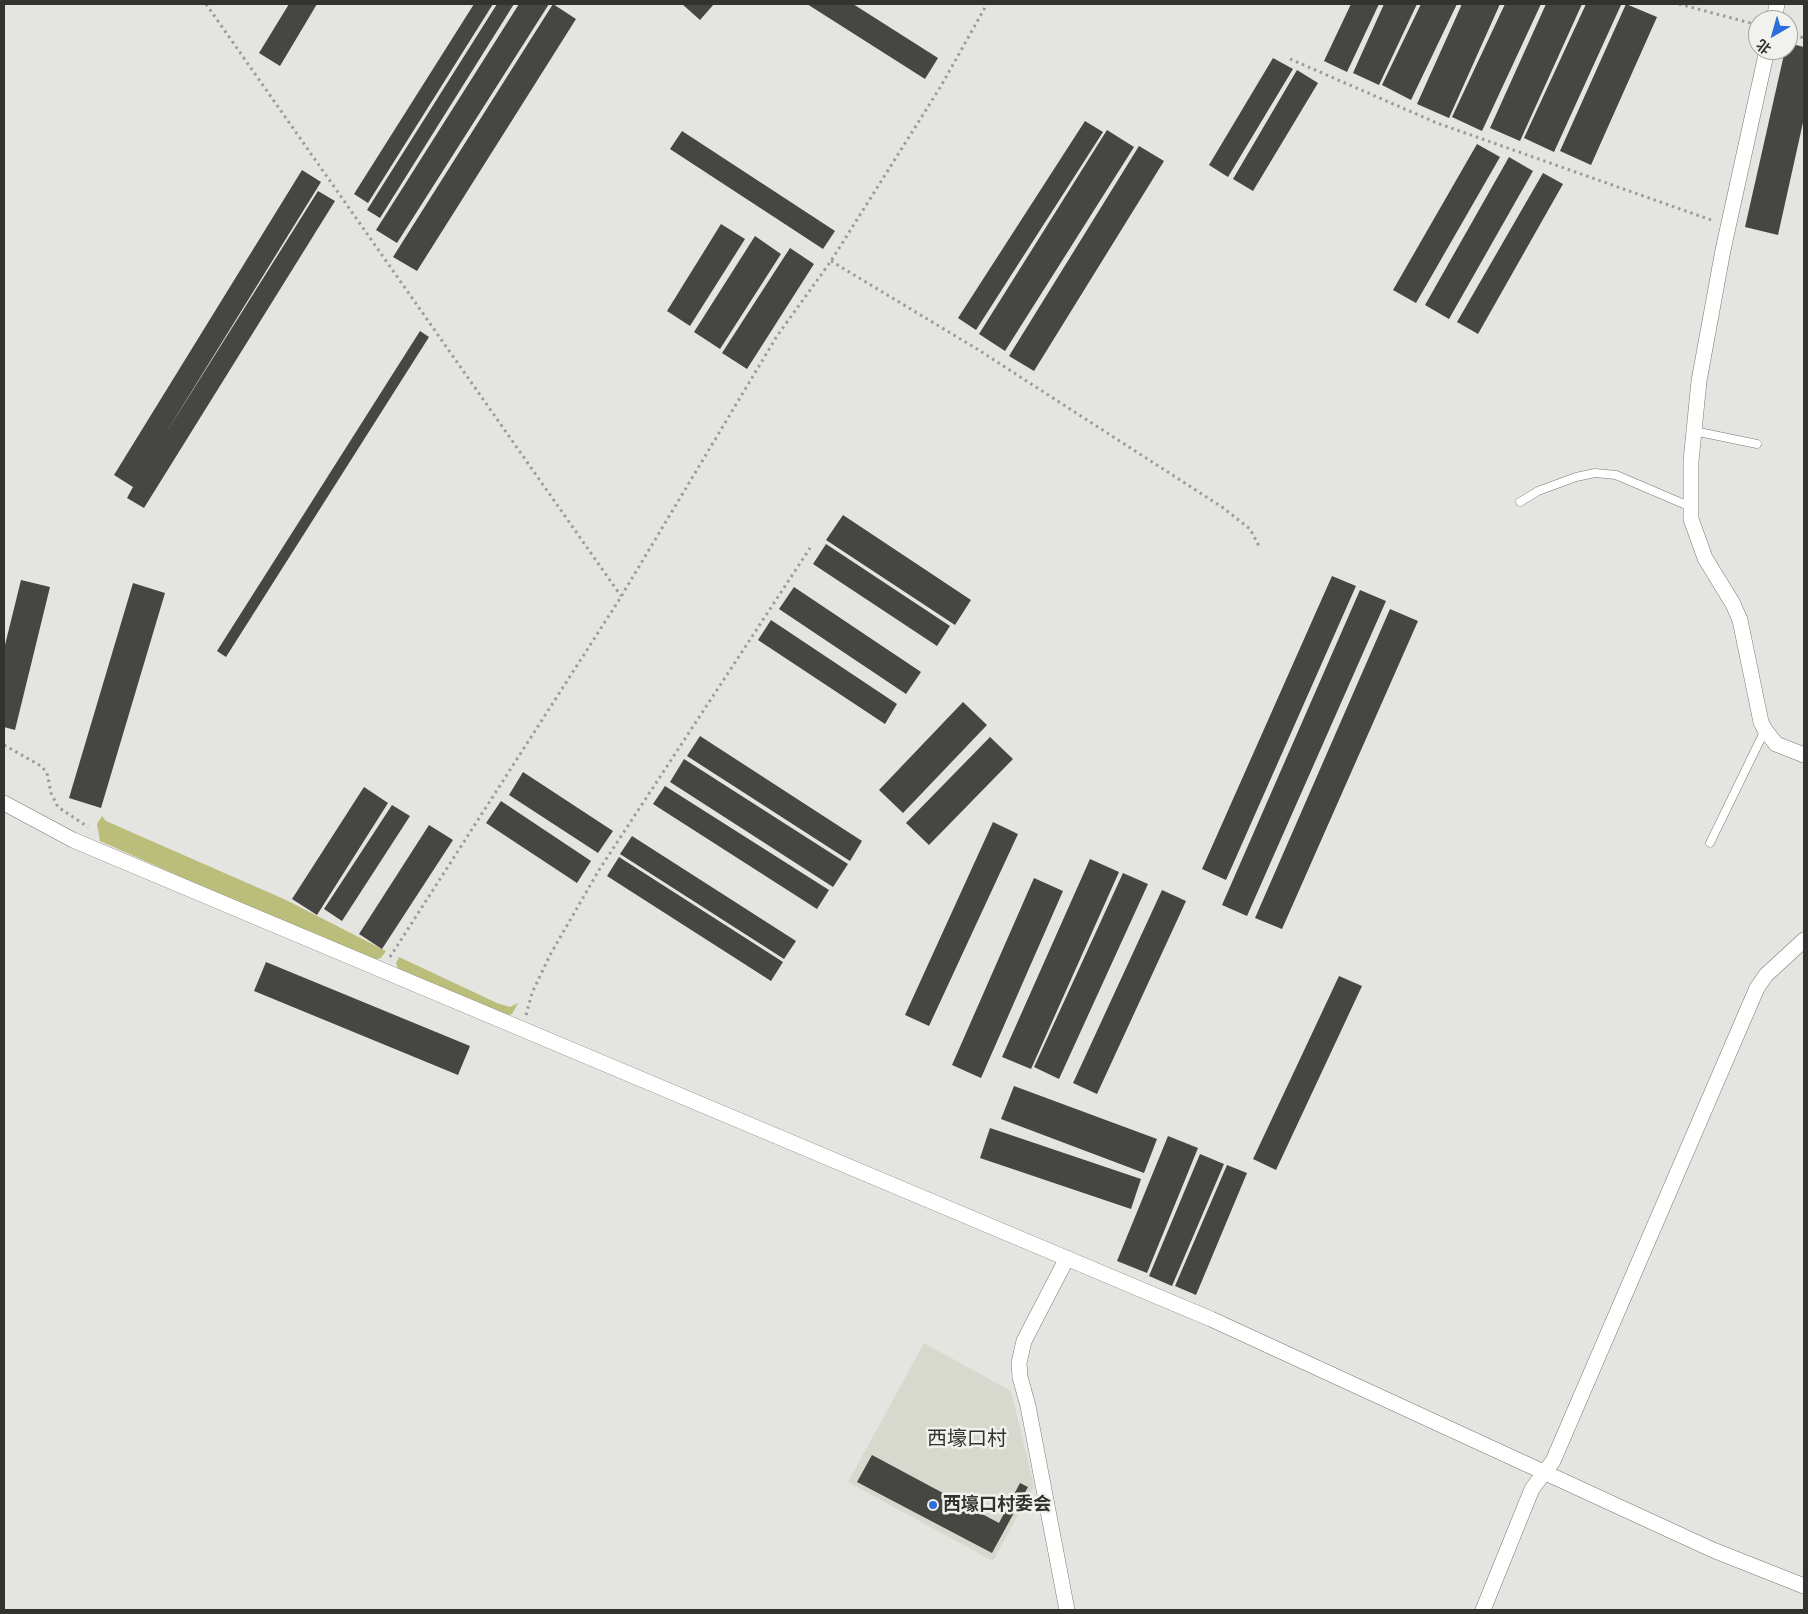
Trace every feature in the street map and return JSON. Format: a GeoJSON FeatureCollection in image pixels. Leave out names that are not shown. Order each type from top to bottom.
{"type":"FeatureCollection","features":[{"type":"Feature","properties":{"kind":"street"},"geometry":{"type":"LineString","coordinates":[[1765,60],[1728,226],[1699,381],[1691,461],[1691,519],[1705,558],[1733,604],[1740,620],[1761,722],[1776,744],[1804,756]]}},
{"type":"Feature","properties":{"kind":"street"},"geometry":{"type":"LineString","coordinates":[[4,803],[73,840],[522,1027],[1211,1319],[1713,1550],[1804,1586]]}},
{"type":"Feature","properties":{"kind":"street"},"geometry":{"type":"LineString","coordinates":[[1483,1610],[1532,1489],[1553,1461],[1757,988],[1766,975],[1804,940]]}},
{"type":"Feature","properties":{"kind":"street"},"geometry":{"type":"LineString","coordinates":[[1067,1258],[1024,1341],[1019,1363],[1020,1377],[1028,1406],[1067,1610]]}},
{"type":"Feature","properties":{"kind":"lane"},"geometry":{"type":"LineString","coordinates":[[1694,431],[1757,444]]}},
{"type":"Feature","properties":{"kind":"lane"},"geometry":{"type":"LineString","coordinates":[[1520,502],[1528,496],[1576,477],[1605,473],[1616,475],[1691,507]]}},
{"type":"Feature","properties":{"kind":"lane"},"geometry":{"type":"LineString","coordinates":[[1710,842],[1765,730]]}},
{"type":"Feature","properties":{"kind":"path"},"geometry":{"type":"LineString","coordinates":[[206,4],[621,596]]}},
{"type":"Feature","properties":{"kind":"path"},"geometry":{"type":"LineString","coordinates":[[383,970],[465,837],[621,596],[777,336],[831,262],[941,86],[987,4]]}},
{"type":"Feature","properties":{"kind":"path"},"geometry":{"type":"LineString","coordinates":[[1679,4],[1748,22]]}},
{"type":"Feature","properties":{"kind":"path"},"geometry":{"type":"LineString","coordinates":[[1290,59],[1428,119],[1728,226]]}},
{"type":"Feature","properties":{"kind":"path"},"geometry":{"type":"LineString","coordinates":[[831,262],[976,349],[1222,507],[1250,529],[1260,548]]}},
{"type":"Feature","properties":{"kind":"path"},"geometry":{"type":"LineString","coordinates":[[522,1027],[532,993],[542,972],[600,870],[810,548]]}},
{"type":"Feature","properties":{"kind":"path"},"geometry":{"type":"LineString","coordinates":[[4,746],[34,761],[47,773],[54,800],[58,807],[90,828],[96,840],[97,849]]}},
{"type":"Feature","properties":{"kind":"shaded area"},"geometry":{"type":"Polygon","coordinates":[[[924,1343],[1011,1391],[1034,1486],[993,1561],[848,1482],[924,1343]]]}},
{"type":"Feature","properties":{"kind":"green space"},"geometry":{"type":"Polygon","coordinates":[[[102,816],[106,821],[286,900],[386,951],[381,958],[374,960],[361,957],[100,841],[97,824],[102,816]]]}},
{"type":"Feature","properties":{"kind":"green space"},"geometry":{"type":"Polygon","coordinates":[[[399,957],[497,1003],[510,1007],[518,1003],[512,1014],[507,1015],[398,969],[396,963],[399,957]]]}},
{"type":"Feature","properties":{"kind":"building"},"geometry":{"type":"Polygon","coordinates":[[[289,4],[317,4],[280,66],[259,53],[289,4]]]}},
{"type":"Feature","properties":{"kind":"building"},"geometry":{"type":"Polygon","coordinates":[[[474,4],[493,4],[368,203],[354,194],[474,4]]]}},
{"type":"Feature","properties":{"kind":"building"},"geometry":{"type":"Polygon","coordinates":[[[497,4],[514,4],[380,218],[367,210],[497,4]]]}},
{"type":"Feature","properties":{"kind":"building"},"geometry":{"type":"Polygon","coordinates":[[[519,4],[549,4],[397,243],[376,230],[519,4]]]}},
{"type":"Feature","properties":{"kind":"building"},"geometry":{"type":"Polygon","coordinates":[[[553,4],[576,19],[417,271],[393,257],[553,4]]]}},
{"type":"Feature","properties":{"kind":"building"},"geometry":{"type":"Polygon","coordinates":[[[682,4],[714,4],[700,20],[682,4]]]}},
{"type":"Feature","properties":{"kind":"building"},"geometry":{"type":"Polygon","coordinates":[[[807,4],[853,4],[938,58],[925,79],[807,4]]]}},
{"type":"Feature","properties":{"kind":"building"},"geometry":{"type":"Polygon","coordinates":[[[1351,4],[1379,4],[1347,72],[1324,61],[1351,4]]]}},
{"type":"Feature","properties":{"kind":"building"},"geometry":{"type":"Polygon","coordinates":[[[1384,4],[1417,4],[1379,85],[1353,73],[1384,4]]]}},
{"type":"Feature","properties":{"kind":"building"},"geometry":{"type":"Polygon","coordinates":[[[1421,4],[1457,4],[1411,100],[1382,85],[1421,4]]]}},
{"type":"Feature","properties":{"kind":"building"},"geometry":{"type":"Polygon","coordinates":[[[1462,4],[1500,4],[1449,118],[1417,104],[1462,4]]]}},
{"type":"Feature","properties":{"kind":"building"},"geometry":{"type":"Polygon","coordinates":[[[1505,4],[1541,4],[1482,131],[1452,117],[1505,4]]]}},
{"type":"Feature","properties":{"kind":"building"},"geometry":{"type":"Polygon","coordinates":[[[1546,4],[1582,4],[1520,141],[1490,128],[1546,4]]]}},
{"type":"Feature","properties":{"kind":"building"},"geometry":{"type":"Polygon","coordinates":[[[1586,4],[1621,5],[1554,152],[1524,138],[1586,4]]]}},
{"type":"Feature","properties":{"kind":"building"},"geometry":{"type":"Polygon","coordinates":[[[1626,4],[1657,17],[1591,165],[1560,151],[1626,4]]]}},
{"type":"Feature","properties":{"kind":"building"},"geometry":{"type":"Polygon","coordinates":[[[1798,46],[1804,47],[1804,118],[1778,235],[1745,227],[1783,60],[1798,60],[1798,46]]]}},
{"type":"Feature","properties":{"kind":"building"},"geometry":{"type":"Polygon","coordinates":[[[1273,58],[1293,69],[1228,177],[1209,165],[1273,58]]]}},
{"type":"Feature","properties":{"kind":"building"},"geometry":{"type":"Polygon","coordinates":[[[1297,70],[1318,83],[1253,191],[1233,179],[1297,70]]]}},
{"type":"Feature","properties":{"kind":"building"},"geometry":{"type":"Polygon","coordinates":[[[1085,121],[1103,132],[976,330],[958,318],[1085,121]]]}},
{"type":"Feature","properties":{"kind":"building"},"geometry":{"type":"Polygon","coordinates":[[[1107,130],[1134,147],[1005,351],[979,334],[1107,130]]]}},
{"type":"Feature","properties":{"kind":"building"},"geometry":{"type":"Polygon","coordinates":[[[682,131],[835,231],[823,249],[670,149],[682,131]]]}},
{"type":"Feature","properties":{"kind":"building"},"geometry":{"type":"Polygon","coordinates":[[[1477,144],[1500,157],[1416,303],[1393,290],[1477,144]]]}},
{"type":"Feature","properties":{"kind":"building"},"geometry":{"type":"Polygon","coordinates":[[[1139,146],[1164,161],[1034,371],[1009,356],[1139,146]]]}},
{"type":"Feature","properties":{"kind":"building"},"geometry":{"type":"Polygon","coordinates":[[[1509,157],[1533,171],[1449,319],[1425,305],[1509,157]]]}},
{"type":"Feature","properties":{"kind":"building"},"geometry":{"type":"Polygon","coordinates":[[[302,170],[321,182],[164,436],[318,191],[335,201],[144,508],[127,498],[133,487],[114,475],[302,170]]]}},
{"type":"Feature","properties":{"kind":"building"},"geometry":{"type":"Polygon","coordinates":[[[1543,173],[1563,184],[1478,334],[1457,322],[1543,173]]]}},
{"type":"Feature","properties":{"kind":"building"},"geometry":{"type":"Polygon","coordinates":[[[721,224],[745,239],[690,326],[667,311],[721,224]]]}},
{"type":"Feature","properties":{"kind":"building"},"geometry":{"type":"Polygon","coordinates":[[[755,236],[781,254],[720,349],[694,332],[755,236]]]}},
{"type":"Feature","properties":{"kind":"building"},"geometry":{"type":"Polygon","coordinates":[[[790,248],[814,264],[747,369],[722,353],[790,248]]]}},
{"type":"Feature","properties":{"kind":"building"},"geometry":{"type":"Polygon","coordinates":[[[420,331],[429,337],[226,657],[217,651],[420,331]]]}},
{"type":"Feature","properties":{"kind":"building"},"geometry":{"type":"Polygon","coordinates":[[[843,515],[971,600],[955,625],[826,540],[843,515]]]}},
{"type":"Feature","properties":{"kind":"building"},"geometry":{"type":"Polygon","coordinates":[[[826,544],[950,626],[937,646],[813,564],[826,544]]]}},
{"type":"Feature","properties":{"kind":"building"},"geometry":{"type":"Polygon","coordinates":[[[1332,576],[1356,586],[1226,880],[1202,869],[1332,576]]]}},
{"type":"Feature","properties":{"kind":"building"},"geometry":{"type":"Polygon","coordinates":[[[21,580],[50,587],[15,730],[4,727],[4,649],[21,580]]]}},
{"type":"Feature","properties":{"kind":"building"},"geometry":{"type":"Polygon","coordinates":[[[133,583],[165,593],[101,808],[69,798],[133,583]]]}},
{"type":"Feature","properties":{"kind":"building"},"geometry":{"type":"Polygon","coordinates":[[[794,587],[921,672],[906,694],[779,609],[794,587]]]}},
{"type":"Feature","properties":{"kind":"building"},"geometry":{"type":"Polygon","coordinates":[[[1360,590],[1386,601],[1247,916],[1222,905],[1360,590]]]}},
{"type":"Feature","properties":{"kind":"building"},"geometry":{"type":"Polygon","coordinates":[[[1390,609],[1418,621],[1282,929],[1255,918],[1390,609]]]}},
{"type":"Feature","properties":{"kind":"building"},"geometry":{"type":"Polygon","coordinates":[[[771,620],[897,704],[885,724],[758,640],[771,620]]]}},
{"type":"Feature","properties":{"kind":"building"},"geometry":{"type":"Polygon","coordinates":[[[963,702],[987,725],[903,813],[879,790],[963,702]]]}},
{"type":"Feature","properties":{"kind":"building"},"geometry":{"type":"Polygon","coordinates":[[[700,736],[862,841],[850,861],[687,756],[700,736]]]}},
{"type":"Feature","properties":{"kind":"building"},"geometry":{"type":"Polygon","coordinates":[[[990,737],[1013,759],[929,845],[906,823],[990,737]]]}},
{"type":"Feature","properties":{"kind":"building"},"geometry":{"type":"Polygon","coordinates":[[[684,759],[848,864],[833,887],[670,782],[684,759]]]}},
{"type":"Feature","properties":{"kind":"building"},"geometry":{"type":"Polygon","coordinates":[[[523,772],[613,831],[598,853],[509,795],[523,772]]]}},
{"type":"Feature","properties":{"kind":"building"},"geometry":{"type":"Polygon","coordinates":[[[665,786],[829,890],[817,909],[653,804],[665,786]]]}},
{"type":"Feature","properties":{"kind":"building"},"geometry":{"type":"Polygon","coordinates":[[[364,787],[388,803],[317,915],[292,899],[364,787]]]}},
{"type":"Feature","properties":{"kind":"building"},"geometry":{"type":"Polygon","coordinates":[[[501,801],[591,861],[577,883],[486,823],[501,801]]]}},
{"type":"Feature","properties":{"kind":"building"},"geometry":{"type":"Polygon","coordinates":[[[392,805],[410,816],[342,921],[324,909],[392,805]]]}},
{"type":"Feature","properties":{"kind":"building"},"geometry":{"type":"Polygon","coordinates":[[[993,822],[1018,834],[929,1026],[905,1015],[993,822]]]}},
{"type":"Feature","properties":{"kind":"building"},"geometry":{"type":"Polygon","coordinates":[[[429,825],[453,840],[382,949],[359,934],[429,825]]]}},
{"type":"Feature","properties":{"kind":"building"},"geometry":{"type":"Polygon","coordinates":[[[632,836],[796,941],[784,959],[620,854],[632,836]]]}},
{"type":"Feature","properties":{"kind":"building"},"geometry":{"type":"Polygon","coordinates":[[[619,857],[783,962],[771,981],[607,876],[619,857]]]}},
{"type":"Feature","properties":{"kind":"building"},"geometry":{"type":"Polygon","coordinates":[[[1090,859],[1119,872],[1031,1069],[1002,1057],[1090,859]]]}},
{"type":"Feature","properties":{"kind":"building"},"geometry":{"type":"Polygon","coordinates":[[[1123,873],[1148,884],[1059,1079],[1034,1067],[1123,873]]]}},
{"type":"Feature","properties":{"kind":"building"},"geometry":{"type":"Polygon","coordinates":[[[1034,878],[1063,891],[981,1078],[952,1065],[1034,878]]]}},
{"type":"Feature","properties":{"kind":"building"},"geometry":{"type":"Polygon","coordinates":[[[1162,890],[1186,901],[1097,1094],[1073,1083],[1162,890]]]}},
{"type":"Feature","properties":{"kind":"building"},"geometry":{"type":"Polygon","coordinates":[[[266,962],[470,1046],[458,1075],[254,991],[266,962]]]}},
{"type":"Feature","properties":{"kind":"building"},"geometry":{"type":"Polygon","coordinates":[[[1339,976],[1362,986],[1276,1170],[1253,1159],[1339,976]]]}},
{"type":"Feature","properties":{"kind":"building"},"geometry":{"type":"Polygon","coordinates":[[[1014,1086],[1157,1139],[1144,1173],[1001,1119],[1014,1086]]]}},
{"type":"Feature","properties":{"kind":"building"},"geometry":{"type":"Polygon","coordinates":[[[990,1128],[1141,1179],[1131,1209],[980,1158],[990,1128]]]}},
{"type":"Feature","properties":{"kind":"building"},"geometry":{"type":"Polygon","coordinates":[[[1168,1136],[1198,1148],[1147,1273],[1117,1261],[1168,1136]]]}},
{"type":"Feature","properties":{"kind":"building"},"geometry":{"type":"Polygon","coordinates":[[[1200,1154],[1224,1164],[1172,1286],[1149,1276],[1200,1154]]]}},
{"type":"Feature","properties":{"kind":"building"},"geometry":{"type":"Polygon","coordinates":[[[1227,1165],[1247,1173],[1196,1295],[1175,1286],[1227,1165]]]}},
{"type":"Feature","properties":{"kind":"building","name":"西壕口村委会"},"geometry":{"type":"Polygon","coordinates":[[[872,1455],[999,1523],[1020,1483],[1028,1487],[992,1553],[857,1482],[872,1455]]]}},
{"type":"Feature","properties":{"kind":"place","name":"西壕口村委会"},"geometry":{"type":"Point","coordinates":[933,1505]}},
{"type":"Feature","properties":{"kind":"district","name":"西壕口村"},"geometry":{"type":"Point","coordinates":[967,1439]}}]}
